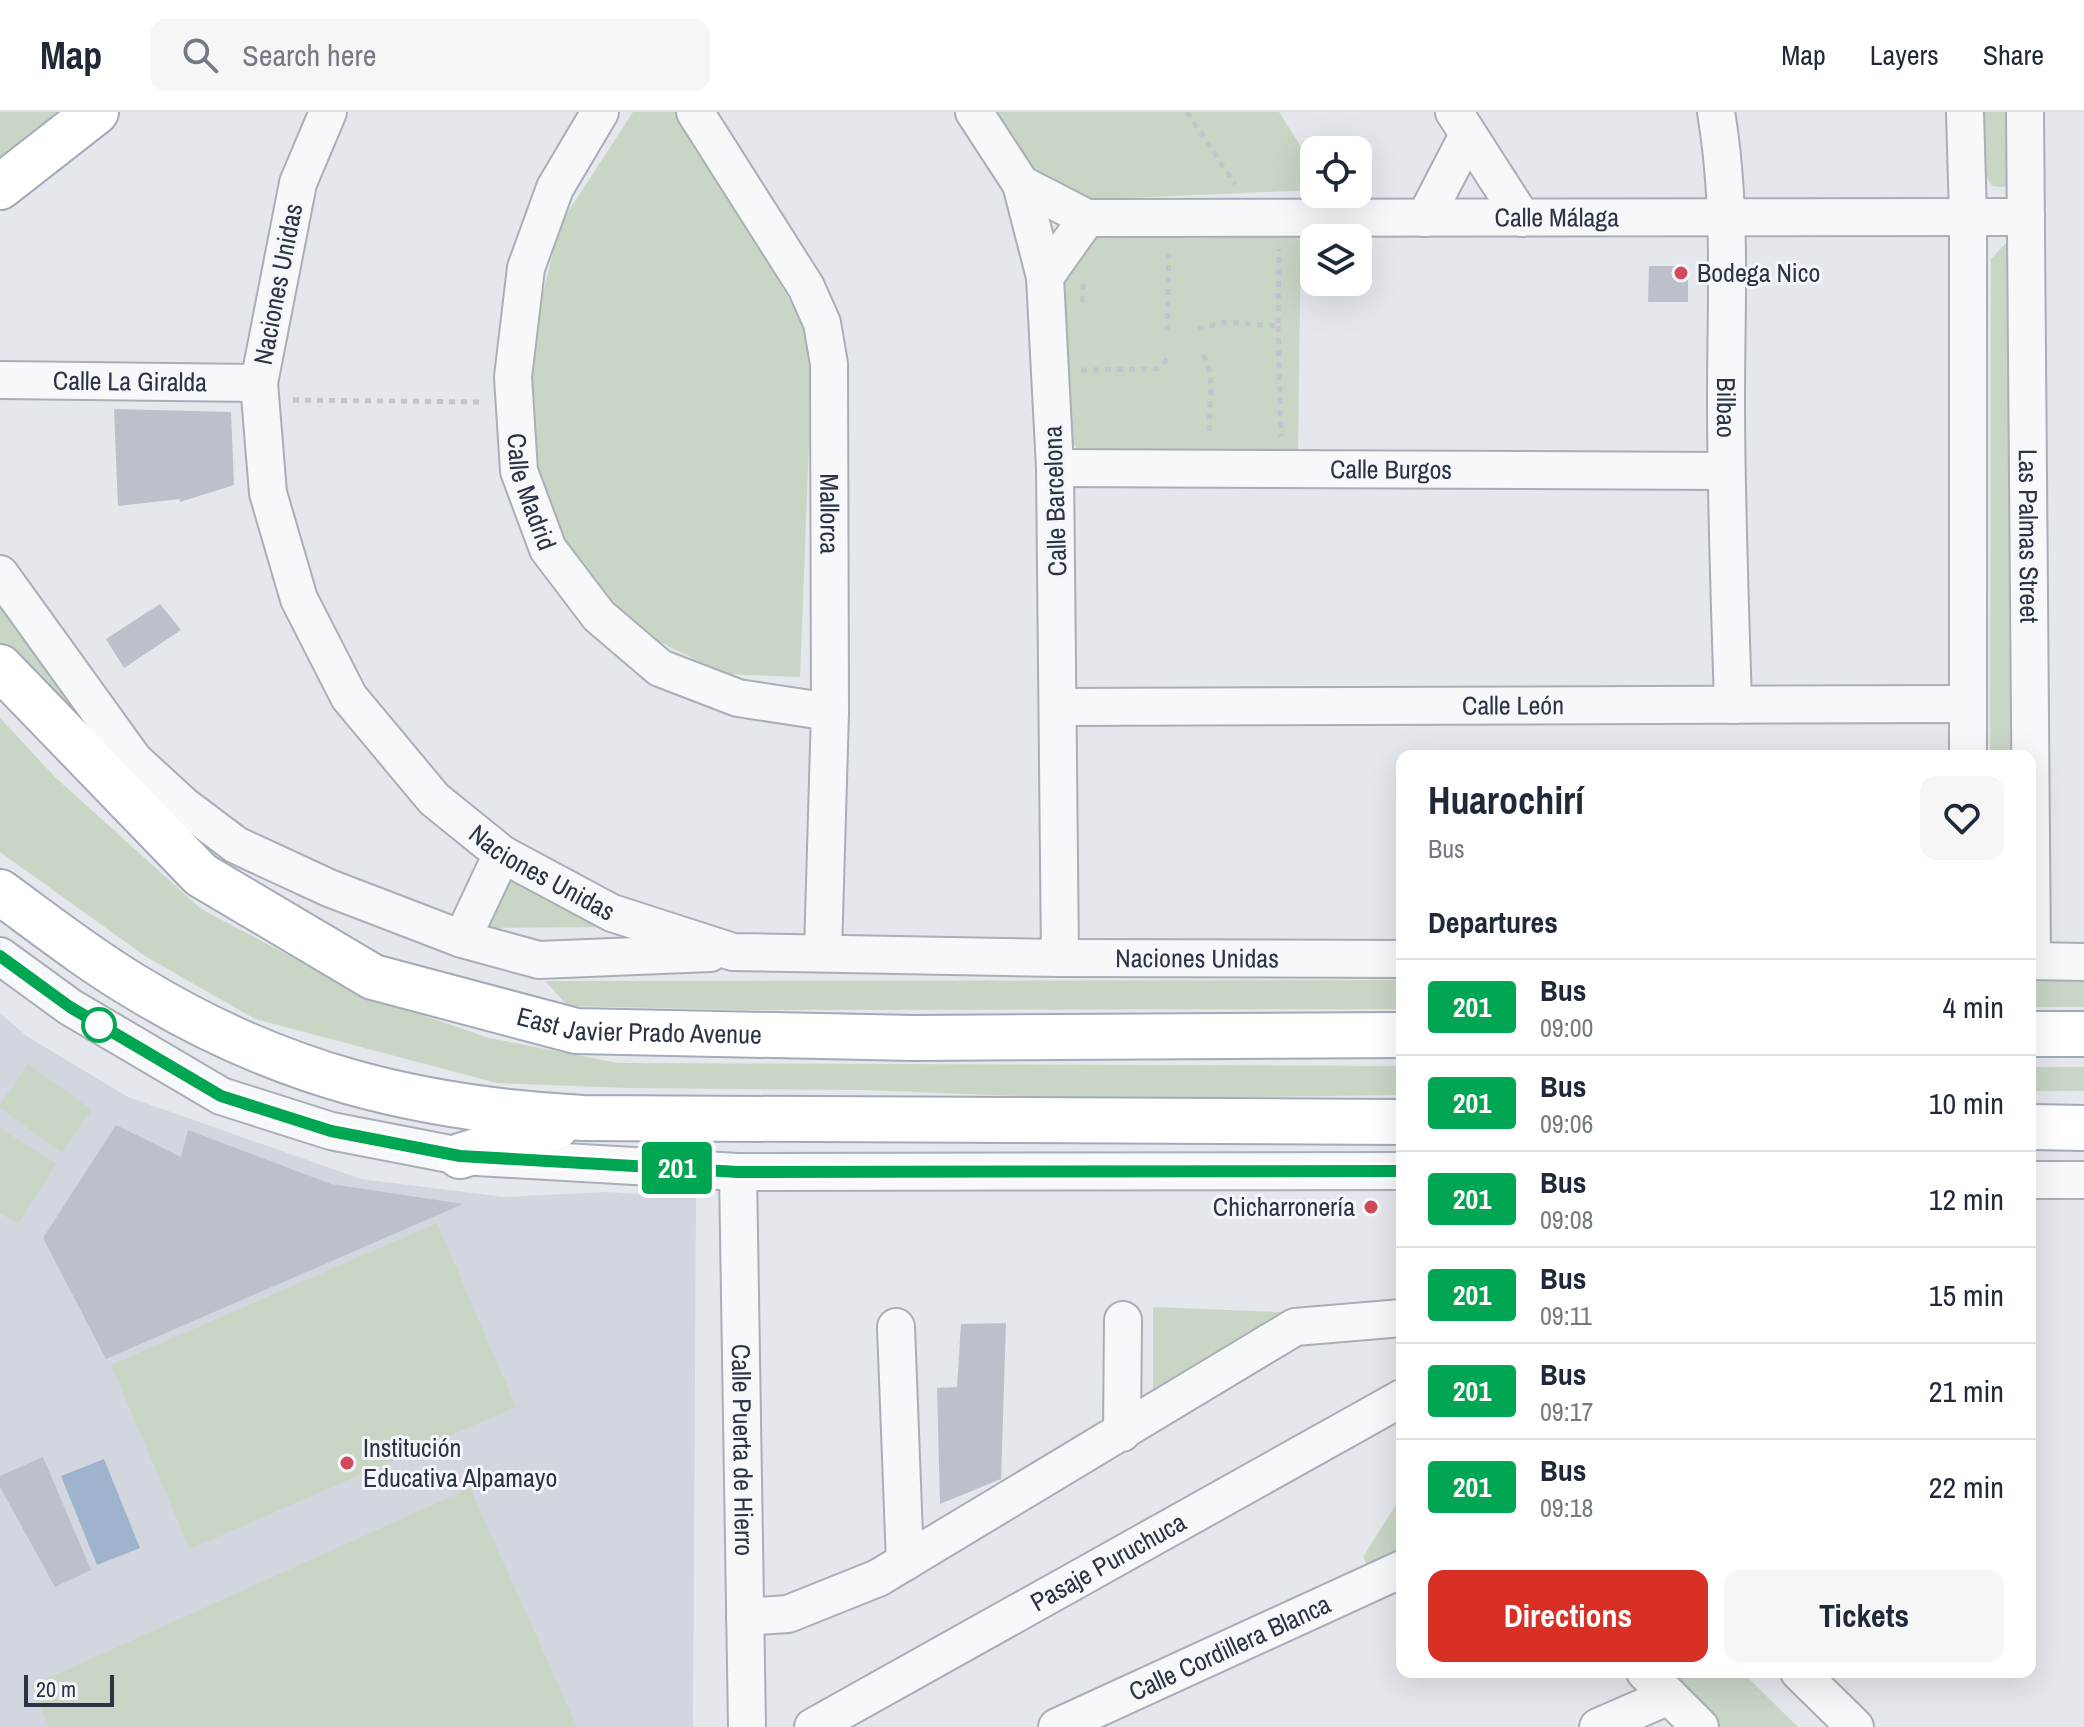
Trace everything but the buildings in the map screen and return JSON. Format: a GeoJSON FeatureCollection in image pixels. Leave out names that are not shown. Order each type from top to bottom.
{"type":"FeatureCollection","features":[{"type":"Feature","properties":{"kind":"main road"},"geometry":{"type":"LineString","coordinates":[[0,187],[96,112]]}},
{"type":"Feature","properties":{"kind":"main road","name":"East Javier Prado Avenue"},"geometry":{"type":"LineString","coordinates":[[0,667],[201,875],[373,977],[576,1031],[914,1038],[1396,1035]]}},
{"type":"Feature","properties":{"kind":"main road"},"geometry":{"type":"LineString","coordinates":[[134,760],[201,875]]}},
{"type":"Feature","properties":{"kind":"main road"},"geometry":{"type":"LineString","coordinates":[[0,892],[133,986],[209,1028],[263,1053],[333,1078],[429,1102],[493,1112],[583,1118],[1396,1125]]}},
{"type":"Feature","properties":{"kind":"main road"},"geometry":{"type":"LineString","coordinates":[[2036,1034],[2084,1034]]}},
{"type":"Feature","properties":{"kind":"main road"},"geometry":{"type":"LineString","coordinates":[[460,1156],[583,1118]]}},
{"type":"Feature","properties":{"kind":"main road"},"geometry":{"type":"LineString","coordinates":[[2036,1127],[2084,1128]]}},
{"type":"Feature","properties":{"kind":"street","name":"Naciones Unidas"},"geometry":{"type":"LineString","coordinates":[[328,112],[298,183],[260,392],[268,493],[299,599],[349,697],[434,799],[502,854],[612,913],[733,952],[1060,958],[1396,959]]}},
{"type":"Feature","properties":{"kind":"street","name":"Calle Madrid"},"geometry":{"type":"LineString","coordinates":[[600,112],[555,188],[526,268],[513,377],[519,471],[548,549],[599,616],[660,668],[738,698],[830,712]]}},
{"type":"Feature","properties":{"kind":"street","name":"Mallorca"},"geometry":{"type":"LineString","coordinates":[[695,112],[806,287],[822,323],[829,364],[830,712],[823,952]]}},
{"type":"Feature","properties":{"kind":"street"},"geometry":{"type":"LineString","coordinates":[[974,112],[1021,184],[1087,218],[1045,277]]}},
{"type":"Feature","properties":{"kind":"street","name":"Bilbao"},"geometry":{"type":"LineString","coordinates":[[1716,112],[1721,142],[1725,217],[1726,471],[1733,705]]}},
{"type":"Feature","properties":{"kind":"street"},"geometry":{"type":"LineString","coordinates":[[1965,112],[1968,217],[1968,750]]}},
{"type":"Feature","properties":{"kind":"street","name":"Las Palmas Street"},"geometry":{"type":"LineString","coordinates":[[2025,112],[2030,750]]}},
{"type":"Feature","properties":{"kind":"street"},"geometry":{"type":"LineString","coordinates":[[1461,123],[1522,218]]}},
{"type":"Feature","properties":{"kind":"street"},"geometry":{"type":"LineString","coordinates":[[1425,218],[1461,123]]}},
{"type":"Feature","properties":{"kind":"street","name":"Calle Barcelona"},"geometry":{"type":"LineString","coordinates":[[1021,184],[1045,277],[1074,370],[1055,468],[1060,958]]}},
{"type":"Feature","properties":{"kind":"street","name":"Calle Málaga"},"geometry":{"type":"LineString","coordinates":[[1087,218],[1258,233],[1425,218],[2026,217]]}},
{"type":"Feature","properties":{"kind":"street","name":"Calle La Giralda"},"geometry":{"type":"LineString","coordinates":[[0,380],[260,392]]}},
{"type":"Feature","properties":{"kind":"street","name":"Calle Burgos"},"geometry":{"type":"LineString","coordinates":[[1055,468],[1726,471]]}},
{"type":"Feature","properties":{"kind":"street"},"geometry":{"type":"LineString","coordinates":[[0,574],[134,760],[183,805],[236,845],[329,888],[462,939],[539,960],[733,952]]}},
{"type":"Feature","properties":{"kind":"street","name":"Calle León"},"geometry":{"type":"LineString","coordinates":[[1059,707],[1967,704]]}},
{"type":"Feature","properties":{"kind":"street"},"geometry":{"type":"LineString","coordinates":[[462,939],[502,854]]}},
{"type":"Feature","properties":{"kind":"street"},"geometry":{"type":"LineString","coordinates":[[0,956],[70,1007],[221,1096],[331,1131],[460,1156],[738,1172],[1396,1171]]}},
{"type":"Feature","properties":{"kind":"street"},"geometry":{"type":"LineString","coordinates":[[2036,961],[2084,962]]}},
{"type":"Feature","properties":{"kind":"street","name":"Calle Puerta de Hierro"},"geometry":{"type":"LineString","coordinates":[[738,1172],[747,1727]]}},
{"type":"Feature","properties":{"kind":"street"},"geometry":{"type":"LineString","coordinates":[[2036,1180],[2084,1180]]}},
{"type":"Feature","properties":{"kind":"street"},"geometry":{"type":"LineString","coordinates":[[745,1617],[788,1614],[878,1578],[1295,1327],[1396,1319]]}},
{"type":"Feature","properties":{"kind":"street"},"geometry":{"type":"LineString","coordinates":[[1122,1433],[1123,1320]]}},
{"type":"Feature","properties":{"kind":"street"},"geometry":{"type":"LineString","coordinates":[[896,1327],[905,1562]]}},
{"type":"Feature","properties":{"kind":"street","name":"Pasaje Puruchuca"},"geometry":{"type":"LineString","coordinates":[[813,1727],[1396,1401]]}},
{"type":"Feature","properties":{"kind":"street","name":"Calle Cordillera Blanca"},"geometry":{"type":"LineString","coordinates":[[1057,1727],[1102,1717],[1396,1572]]}},
{"type":"Feature","properties":{"kind":"street"},"geometry":{"type":"LineString","coordinates":[[1805,1678],[1855,1727]]}},
{"type":"Feature","properties":{"kind":"street"},"geometry":{"type":"LineString","coordinates":[[1598,1727],[1657,1684],[1700,1727]]}},
{"type":"Feature","properties":{"kind":"path"},"geometry":{"type":"LineString","coordinates":[[1187,112],[1237,188],[1258,233],[1280,249],[1281,445]]}},
{"type":"Feature","properties":{"kind":"path"},"geometry":{"type":"LineString","coordinates":[[1156,248],[1185,248]]}},
{"type":"Feature","properties":{"kind":"path"},"geometry":{"type":"LineString","coordinates":[[1167,331],[1169,248]]}},
{"type":"Feature","properties":{"kind":"path"},"geometry":{"type":"LineString","coordinates":[[1081,305],[1084,277],[1089,271]]}},
{"type":"Feature","properties":{"kind":"path"},"geometry":{"type":"LineString","coordinates":[[1198,329],[1223,322],[1278,326]]}},
{"type":"Feature","properties":{"kind":"path"},"geometry":{"type":"LineString","coordinates":[[1203,355],[1211,373],[1209,468]]}},
{"type":"Feature","properties":{"kind":"path"},"geometry":{"type":"LineString","coordinates":[[1074,370],[1157,369],[1168,359]]}},
{"type":"Feature","properties":{"kind":"path"},"geometry":{"type":"LineString","coordinates":[[260,392],[515,402]]}},
{"type":"Feature","properties":{"kind":"shaded area","name":"Institución Educativa Alpamayo"},"geometry":{"type":"Polygon","coordinates":[[[0,1013],[28,1037],[128,1097],[361,1179],[505,1197],[608,1192],[696,1198],[693,1727],[0,1727],[0,1013]]]}},
{"type":"Feature","properties":{"kind":"green space"},"geometry":{"type":"Polygon","coordinates":[[[0,112],[78,112],[0,172],[0,112]]]}},
{"type":"Feature","properties":{"kind":"green space"},"geometry":{"type":"Polygon","coordinates":[[[633,112],[679,112],[813,340],[800,677],[725,674],[648,636],[584,574],[546,506],[530,435],[535,325],[560,224],[633,112]]]}},
{"type":"Feature","properties":{"kind":"green space"},"geometry":{"type":"Polygon","coordinates":[[[988,112],[1279,112],[1300,145],[1300,191],[1081,200],[1029,169],[988,112]]]}},
{"type":"Feature","properties":{"kind":"green space"},"geometry":{"type":"Polygon","coordinates":[[[1976,112],[2012,112],[2014,183],[2003,187],[1992,186],[1986,176],[1976,112]]]}},
{"type":"Feature","properties":{"kind":"green space"},"geometry":{"type":"Polygon","coordinates":[[[1300,232],[1298,454],[1091,456],[1078,449],[1064,434],[1055,281],[1095,235],[1300,232]]]}},
{"type":"Feature","properties":{"kind":"green space"},"geometry":{"type":"Polygon","coordinates":[[[2012,243],[2021,750],[1990,750],[1991,259],[2005,244],[2012,243]]]}},
{"type":"Feature","properties":{"kind":"green space"},"geometry":{"type":"Polygon","coordinates":[[[0,598],[76,699],[62,714],[0,645],[0,598]]]}},
{"type":"Feature","properties":{"kind":"green space"},"geometry":{"type":"Polygon","coordinates":[[[0,718],[56,778],[201,909],[364,995],[489,1038],[618,1063],[1396,1066],[1396,1095],[1097,1099],[864,1090],[627,1088],[497,1083],[255,1019],[145,956],[0,852],[0,718]]]}},
{"type":"Feature","properties":{"kind":"green space"},"geometry":{"type":"Polygon","coordinates":[[[508,878],[614,927],[482,928],[508,878]]]}},
{"type":"Feature","properties":{"kind":"green space"},"geometry":{"type":"Polygon","coordinates":[[[1396,980],[1396,1009],[742,1010],[568,1006],[545,981],[1396,980]]]}},
{"type":"Feature","properties":{"kind":"green space"},"geometry":{"type":"Polygon","coordinates":[[[2036,980],[2084,980],[2084,1007],[2036,1007],[2036,980]]]}},
{"type":"Feature","properties":{"kind":"green space"},"geometry":{"type":"Polygon","coordinates":[[[28,1064],[92,1110],[62,1153],[0,1108],[28,1064]]]}},
{"type":"Feature","properties":{"kind":"green space"},"geometry":{"type":"Polygon","coordinates":[[[2036,1067],[2084,1067],[2084,1091],[2036,1091],[2036,1067]]]}},
{"type":"Feature","properties":{"kind":"green space"},"geometry":{"type":"Polygon","coordinates":[[[0,1128],[56,1164],[18,1224],[0,1213],[0,1128]]]}},
{"type":"Feature","properties":{"kind":"green space"},"geometry":{"type":"Polygon","coordinates":[[[437,1223],[516,1407],[190,1549],[111,1365],[437,1223]]]}},
{"type":"Feature","properties":{"kind":"green space"},"geometry":{"type":"Polygon","coordinates":[[[1153,1307],[1303,1313],[1153,1396],[1153,1307]]]}},
{"type":"Feature","properties":{"kind":"green space"},"geometry":{"type":"Polygon","coordinates":[[[470,1488],[577,1727],[49,1727],[31,1686],[470,1488]]]}},
{"type":"Feature","properties":{"kind":"green space"},"geometry":{"type":"Polygon","coordinates":[[[1396,1505],[1396,1572],[1376,1581],[1363,1557],[1396,1505]]]}},
{"type":"Feature","properties":{"kind":"green space"},"geometry":{"type":"Polygon","coordinates":[[[1651,1678],[1748,1678],[1798,1727],[1700,1727],[1651,1678]]]}},
{"type":"Feature","properties":{"kind":"water"},"geometry":{"type":"Polygon","coordinates":[[[104,1459],[140,1548],[97,1565],[61,1476],[104,1459]]]}},
{"type":"Feature","properties":{"kind":"bus line","name":"201"},"geometry":{"type":"LineString","coordinates":[[0,956],[70,1007],[221,1096],[331,1131],[460,1156],[738,1172],[1396,1171]]}},
{"type":"Feature","properties":{"kind":"place","name":"Bodega Nico"},"geometry":{"type":"Point","coordinates":[1681,273]}},
{"type":"Feature","properties":{"kind":"place","name":"Chicharronería"},"geometry":{"type":"Point","coordinates":[1371,1207]}},
{"type":"Feature","properties":{"kind":"place","name":"Institución Educativa Alpamayo"},"geometry":{"type":"Point","coordinates":[347,1463]}}]}
